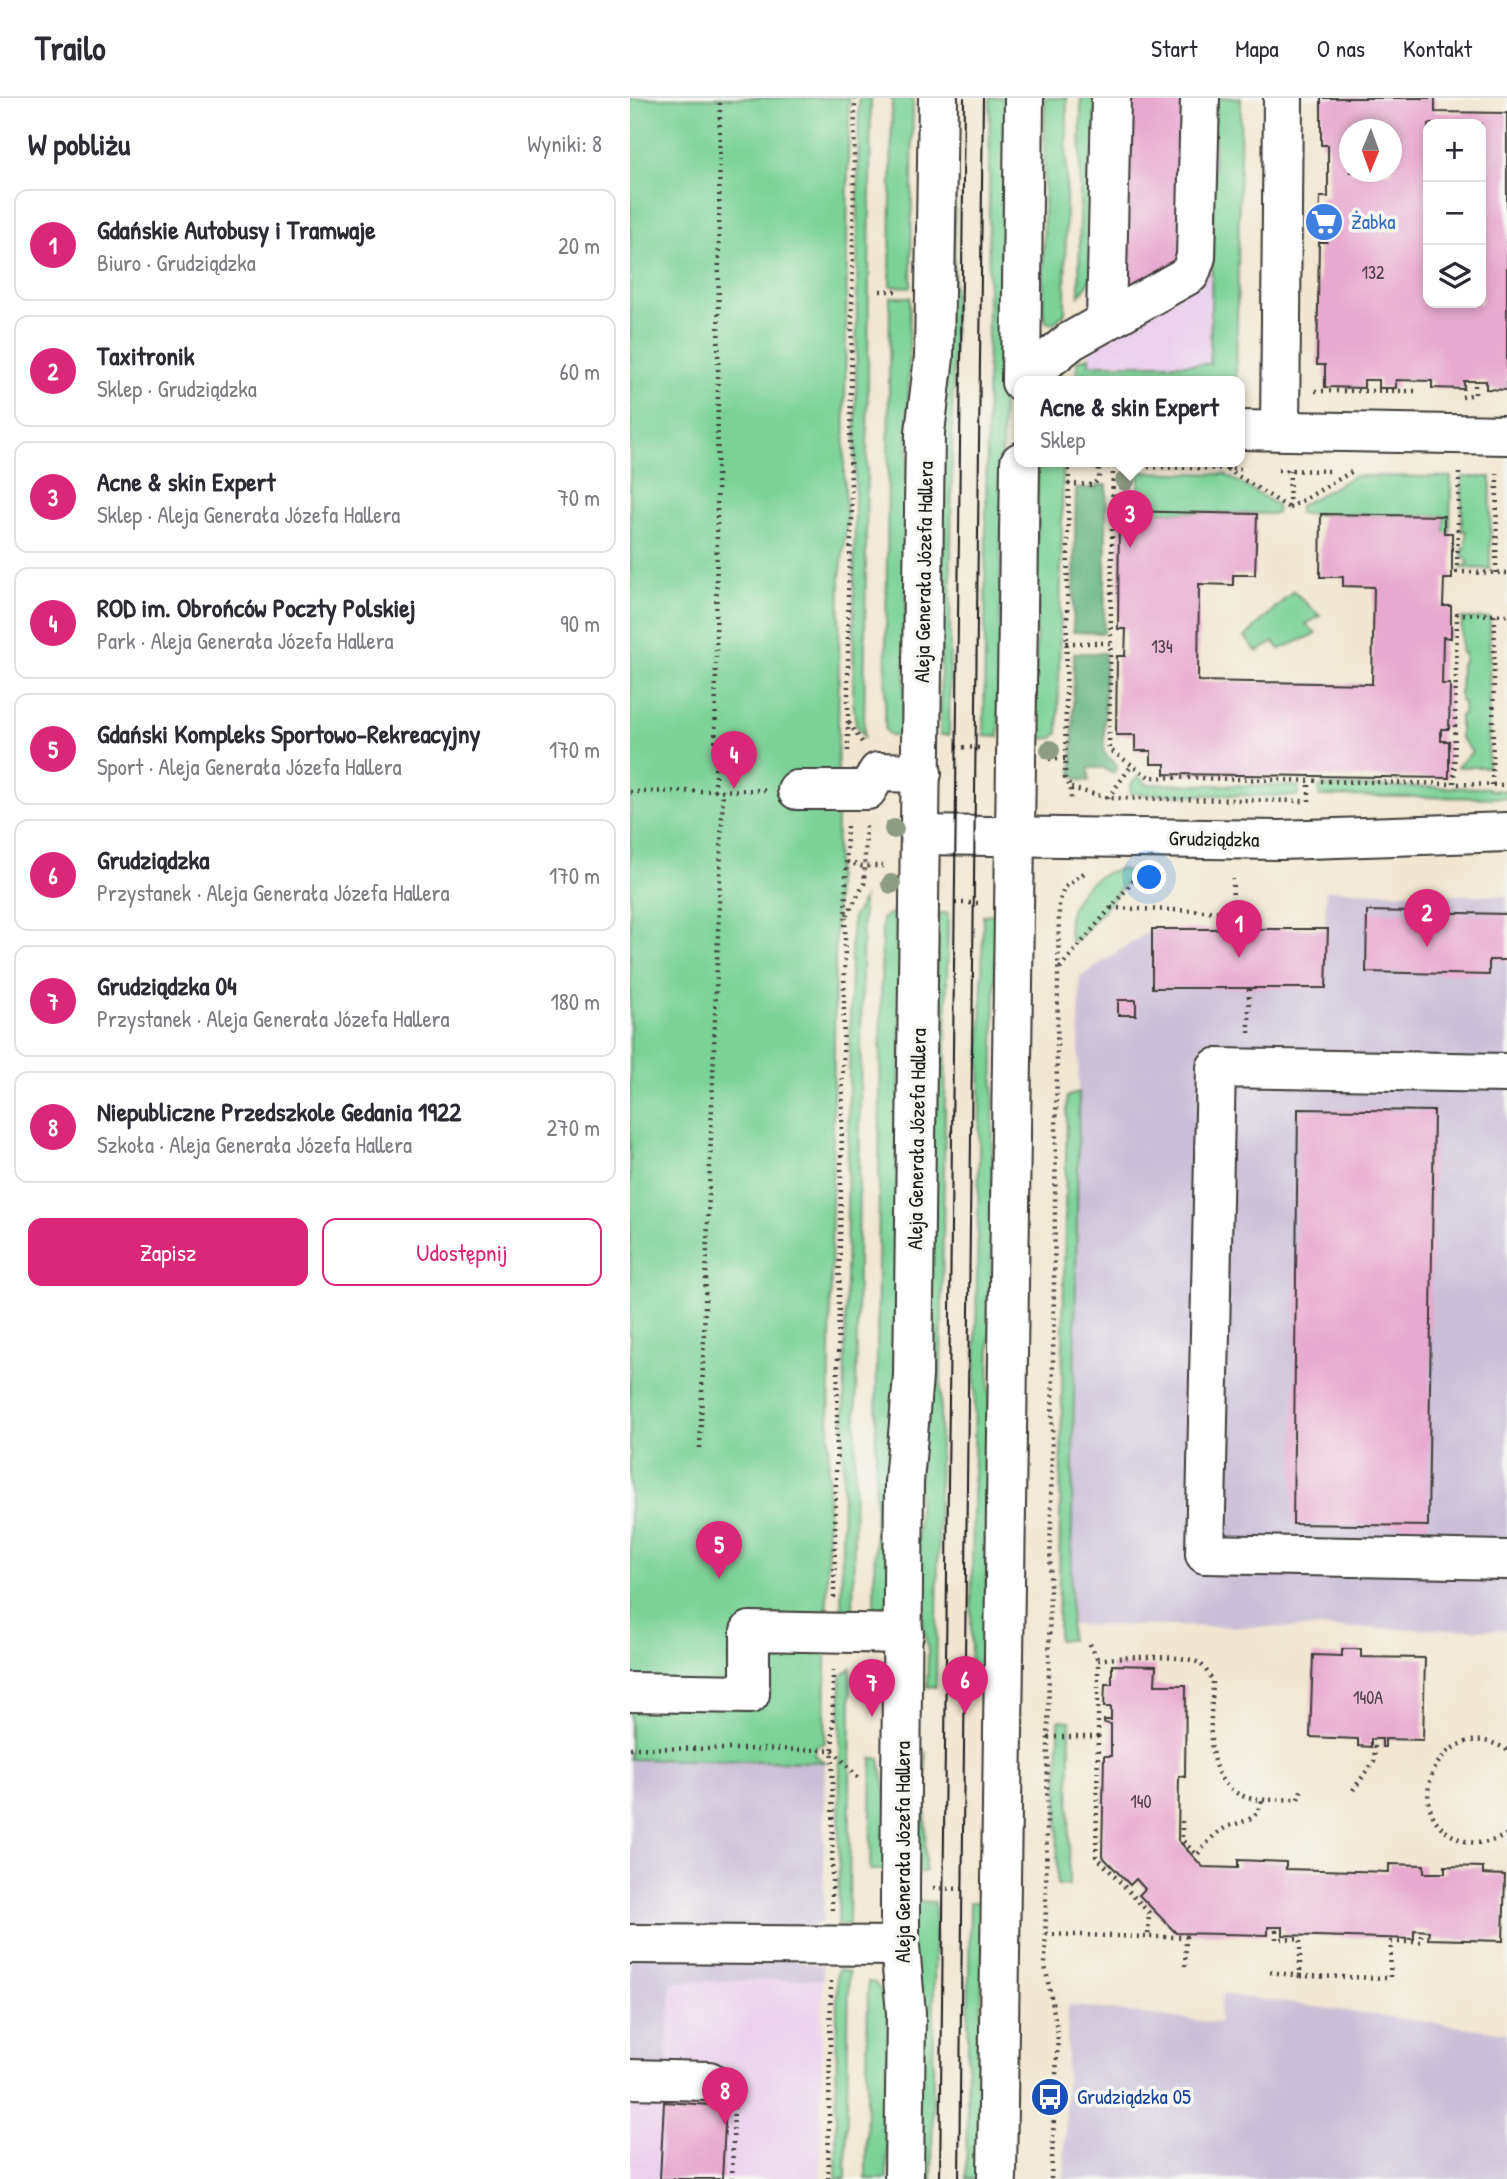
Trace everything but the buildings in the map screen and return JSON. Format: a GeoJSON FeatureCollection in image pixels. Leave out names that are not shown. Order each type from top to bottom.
{"type":"FeatureCollection","features":[{"type":"Feature","properties":{"kind":"main road","name":"Aleja Generała Józefa Hallera"},"geometry":{"type":"LineString","coordinates":[[904,2179],[906,2013],[900,1946],[900,1888],[904,1482],[913,1377],[925,432],[934,357],[938,98]]}},
{"type":"Feature","properties":{"kind":"main road"},"geometry":{"type":"LineString","coordinates":[[1021,376],[1024,98]]}},
{"type":"Feature","properties":{"kind":"main road"},"geometry":{"type":"LineString","coordinates":[[1106,321],[1111,98]]}},
{"type":"Feature","properties":{"kind":"main road"},"geometry":{"type":"LineString","coordinates":[[1028,376],[1072,341],[1190,274],[1196,257],[1200,98]]}},
{"type":"Feature","properties":{"kind":"main road"},"geometry":{"type":"LineString","coordinates":[[1280,430],[1283,98]]}},
{"type":"Feature","properties":{"kind":"main road"},"geometry":{"type":"LineString","coordinates":[[1245,430],[1507,435]]}},
{"type":"Feature","properties":{"kind":"main road"},"geometry":{"type":"LineString","coordinates":[[997,2179],[1020,467]]}},
{"type":"Feature","properties":{"kind":"main road"},"geometry":{"type":"LineString","coordinates":[[797,790],[867,790],[878,772],[922,773]]}},
{"type":"Feature","properties":{"kind":"main road","name":"Grudziądzka"},"geometry":{"type":"LineString","coordinates":[[921,835],[1280,840],[1507,832]]}},
{"type":"Feature","properties":{"kind":"main road"},"geometry":{"type":"LineString","coordinates":[[1507,1073],[1216,1068],[1205,1554],[1507,1560]]}},
{"type":"Feature","properties":{"kind":"main road"},"geometry":{"type":"LineString","coordinates":[[630,1692],[750,1694],[750,1631],[904,1634]]}},
{"type":"Feature","properties":{"kind":"main road"},"geometry":{"type":"LineString","coordinates":[[630,1944],[900,1946]]}},
{"type":"Feature","properties":{"kind":"main road"},"geometry":{"type":"LineString","coordinates":[[630,2079],[709,2081]]}},
{"type":"Feature","properties":{"kind":"path"},"geometry":{"type":"LineString","coordinates":[[715,791],[720,98]]}},
{"type":"Feature","properties":{"kind":"path"},"geometry":{"type":"LineString","coordinates":[[849,722],[848,594],[852,519],[850,454],[855,98]]}},
{"type":"Feature","properties":{"kind":"path"},"geometry":{"type":"LineString","coordinates":[[880,291],[911,292]]}},
{"type":"Feature","properties":{"kind":"path"},"geometry":{"type":"LineString","coordinates":[[1311,391],[1416,391]]}},
{"type":"Feature","properties":{"kind":"path"},"geometry":{"type":"LineString","coordinates":[[1069,467],[1065,778],[1071,788],[1108,798],[1322,801]]}},
{"type":"Feature","properties":{"kind":"path"},"geometry":{"type":"LineString","coordinates":[[1068,484],[1093,485],[1099,479],[1099,467]]}},
{"type":"Feature","properties":{"kind":"path"},"geometry":{"type":"LineString","coordinates":[[1114,467],[1109,749],[1149,777],[1507,785]]}},
{"type":"Feature","properties":{"kind":"path"},"geometry":{"type":"LineString","coordinates":[[1226,468],[1289,508]]}},
{"type":"Feature","properties":{"kind":"path"},"geometry":{"type":"LineString","coordinates":[[1289,508],[1290,470]]}},
{"type":"Feature","properties":{"kind":"path"},"geometry":{"type":"LineString","coordinates":[[1289,508],[1353,471]]}},
{"type":"Feature","properties":{"kind":"path"},"geometry":{"type":"LineString","coordinates":[[1459,473],[1457,572],[1507,573]]}},
{"type":"Feature","properties":{"kind":"path"},"geometry":{"type":"LineString","coordinates":[[1496,572],[1497,473]]}},
{"type":"Feature","properties":{"kind":"path"},"geometry":{"type":"LineString","coordinates":[[1454,784],[1457,614],[1507,615]]}},
{"type":"Feature","properties":{"kind":"path"},"geometry":{"type":"LineString","coordinates":[[1492,785],[1495,614]]}},
{"type":"Feature","properties":{"kind":"path"},"geometry":{"type":"LineString","coordinates":[[1066,643],[1111,643]]}},
{"type":"Feature","properties":{"kind":"path"},"geometry":{"type":"LineString","coordinates":[[1108,798],[1132,765]]}},
{"type":"Feature","properties":{"kind":"path"},"geometry":{"type":"LineString","coordinates":[[1309,780],[1309,801]]}},
{"type":"Feature","properties":{"kind":"path"},"geometry":{"type":"LineString","coordinates":[[700,1448],[723,790]]}},
{"type":"Feature","properties":{"kind":"path"},"geometry":{"type":"LineString","coordinates":[[630,792],[797,790]]}},
{"type":"Feature","properties":{"kind":"path"},"geometry":{"type":"LineString","coordinates":[[1059,968],[1146,864]]}},
{"type":"Feature","properties":{"kind":"path"},"geometry":{"type":"LineString","coordinates":[[1232,929],[1233,879]]}},
{"type":"Feature","properties":{"kind":"path"},"geometry":{"type":"LineString","coordinates":[[1051,2179],[1058,2034],[1045,1966],[1059,904],[1064,888],[1071,880]]}},
{"type":"Feature","properties":{"kind":"path"},"geometry":{"type":"LineString","coordinates":[[920,904],[1059,904]]}},
{"type":"Feature","properties":{"kind":"path"},"geometry":{"type":"LineString","coordinates":[[1111,908],[1232,912]]}},
{"type":"Feature","properties":{"kind":"path"},"geometry":{"type":"LineString","coordinates":[[828,2179],[846,916]]}},
{"type":"Feature","properties":{"kind":"path"},"geometry":{"type":"LineString","coordinates":[[1248,1069],[1249,989]]}},
{"type":"Feature","properties":{"kind":"path"},"geometry":{"type":"LineString","coordinates":[[1090,1644],[1098,1660],[1096,1856],[1149,1913],[1148,1937]]}},
{"type":"Feature","properties":{"kind":"path"},"geometry":{"type":"LineString","coordinates":[[1098,1660],[1186,1658],[1199,1662],[1213,1681],[1211,1754],[1214,1767],[1229,1786],[1242,1795],[1262,1799],[1298,1799],[1302,1788]]}},
{"type":"Feature","properties":{"kind":"path"},"geometry":{"type":"LineString","coordinates":[[1048,1737],[1098,1737]]}},
{"type":"Feature","properties":{"kind":"path"},"geometry":{"type":"LineString","coordinates":[[1507,1750],[1480,1741],[1458,1745],[1447,1752],[1433,1770],[1428,1793],[1429,1805],[1440,1826],[1460,1839],[1483,1843],[1495,1841],[1507,1834]]}},
{"type":"Feature","properties":{"kind":"path"},"geometry":{"type":"LineString","coordinates":[[1353,1790],[1374,1761],[1375,1744]]}},
{"type":"Feature","properties":{"kind":"path"},"geometry":{"type":"LineString","coordinates":[[630,1748],[833,1750],[861,1781]]}},
{"type":"Feature","properties":{"kind":"path"},"geometry":{"type":"LineString","coordinates":[[1182,1821],[1182,1840],[1197,1855],[1216,1833],[1228,1826],[1254,1818],[1260,1810],[1262,1799]]}},
{"type":"Feature","properties":{"kind":"path"},"geometry":{"type":"LineString","coordinates":[[900,1888],[1046,1891]]}},
{"type":"Feature","properties":{"kind":"path"},"geometry":{"type":"LineString","coordinates":[[1276,1930],[1276,1939],[1300,1939],[1300,1976]]}},
{"type":"Feature","properties":{"kind":"path"},"geometry":{"type":"LineString","coordinates":[[1046,1934],[1186,1937],[1185,1970]]}},
{"type":"Feature","properties":{"kind":"path"},"geometry":{"type":"LineString","coordinates":[[1270,1972],[1300,1976],[1390,1978],[1391,1942],[1421,1942],[1421,1934]]}},
{"type":"Feature","properties":{"kind":"path"},"geometry":{"type":"LineString","coordinates":[[709,2081],[720,2096],[735,2097],[732,2179]]}},
{"type":"Feature","properties":{"kind":"shaded area"},"geometry":{"type":"Polygon","coordinates":[[[1093,98],[1215,98],[1210,364],[1089,364],[1093,98]]]}},
{"type":"Feature","properties":{"kind":"shaded area"},"geometry":{"type":"Polygon","coordinates":[[[1326,890],[1507,896],[1507,1630],[1070,1625],[1080,977],[1152,929],[1325,929],[1326,890]]]}},
{"type":"Feature","properties":{"kind":"shaded area"},"geometry":{"type":"Polygon","coordinates":[[[630,1759],[825,1762],[823,1922],[793,1931],[794,1960],[823,1965],[823,1979],[671,1982],[667,2070],[630,2070],[630,1759]]]}},
{"type":"Feature","properties":{"kind":"shaded area"},"geometry":{"type":"Polygon","coordinates":[[[823,1979],[820,2179],[630,2179],[630,2070],[667,2070],[670,1982],[823,1979]]]}},
{"type":"Feature","properties":{"kind":"shaded area"},"geometry":{"type":"Polygon","coordinates":[[[1222,1994],[1507,2033],[1507,2179],[1064,2179],[1068,2005],[1219,2023],[1222,1994]]]}},
{"type":"Feature","properties":{"kind":"green space"},"geometry":{"type":"Polygon","coordinates":[[[630,98],[849,98],[844,473],[847,521],[840,578],[825,1743],[816,1746],[815,1755],[825,1762],[630,1759],[630,98]]]}},
{"type":"Feature","properties":{"kind":"green space"},"geometry":{"type":"Polygon","coordinates":[[[859,98],[871,98],[864,737],[856,724],[853,702],[859,98]]]}},
{"type":"Feature","properties":{"kind":"green space"},"geometry":{"type":"Polygon","coordinates":[[[892,98],[913,98],[911,287],[890,286],[892,98]]]}},
{"type":"Feature","properties":{"kind":"green space"},"geometry":{"type":"Polygon","coordinates":[[[956,98],[949,735],[940,735],[946,225],[956,98]]]}},
{"type":"Feature","properties":{"kind":"green space"},"geometry":{"type":"Polygon","coordinates":[[[990,98],[1006,98],[999,737],[984,736],[990,98]]]}},
{"type":"Feature","properties":{"kind":"green space"},"geometry":{"type":"Polygon","coordinates":[[[1045,98],[1067,98],[1065,313],[1053,324],[1046,322],[1043,310],[1045,98]]]}},
{"type":"Feature","properties":{"kind":"green space"},"geometry":{"type":"Polygon","coordinates":[[[1081,98],[1100,98],[1097,271],[1079,296],[1081,98]]]}},
{"type":"Feature","properties":{"kind":"green space"},"geometry":{"type":"Polygon","coordinates":[[[1215,98],[1241,98],[1236,376],[1077,376],[1077,361],[1089,357],[1089,364],[1210,364],[1215,98]]]}},
{"type":"Feature","properties":{"kind":"green space"},"geometry":{"type":"Polygon","coordinates":[[[890,297],[910,297],[904,736],[890,736],[885,730],[890,297]]]}},
{"type":"Feature","properties":{"kind":"green space"},"geometry":{"type":"Polygon","coordinates":[[[1038,467],[1063,467],[1058,733],[1053,738],[1035,739],[1038,467]]]}},
{"type":"Feature","properties":{"kind":"green space"},"geometry":{"type":"Polygon","coordinates":[[[1139,472],[1225,474],[1277,505],[1277,514],[1119,511],[1120,495],[1139,495],[1139,472]]]}},
{"type":"Feature","properties":{"kind":"green space"},"geometry":{"type":"Polygon","coordinates":[[[1354,476],[1451,477],[1450,533],[1444,533],[1444,516],[1299,514],[1299,506],[1354,476]]]}},
{"type":"Feature","properties":{"kind":"green space"},"geometry":{"type":"Polygon","coordinates":[[[1462,477],[1491,477],[1490,569],[1462,568],[1469,563],[1462,554],[1463,547],[1466,547],[1466,531],[1462,531],[1462,477]]]}},
{"type":"Feature","properties":{"kind":"green space"},"geometry":{"type":"Polygon","coordinates":[[[1097,485],[1107,485],[1104,633],[1073,632],[1076,488],[1096,488],[1097,485]]]}},
{"type":"Feature","properties":{"kind":"green space"},"geometry":{"type":"Polygon","coordinates":[[[1293,591],[1320,616],[1306,624],[1316,634],[1280,649],[1274,642],[1257,652],[1245,637],[1293,591]]]}},
{"type":"Feature","properties":{"kind":"green space"},"geometry":{"type":"Polygon","coordinates":[[[1462,618],[1490,618],[1488,767],[1457,767],[1472,752],[1460,737],[1460,715],[1463,715],[1463,702],[1460,701],[1461,663],[1464,662],[1464,653],[1461,653],[1462,618]]]}},
{"type":"Feature","properties":{"kind":"green space"},"geometry":{"type":"Polygon","coordinates":[[[1074,653],[1105,653],[1104,753],[1118,766],[1113,774],[1103,768],[1089,768],[1089,781],[1080,780],[1072,774],[1074,653]]]}},
{"type":"Feature","properties":{"kind":"green space"},"geometry":{"type":"Polygon","coordinates":[[[1138,776],[1147,784],[1299,786],[1298,796],[1131,794],[1130,786],[1138,776]]]}},
{"type":"Feature","properties":{"kind":"green space"},"geometry":{"type":"Polygon","coordinates":[[[1319,786],[1489,788],[1507,791],[1507,798],[1319,796],[1319,786]]]}},
{"type":"Feature","properties":{"kind":"green space"},"geometry":{"type":"Polygon","coordinates":[[[1121,869],[1129,872],[1130,878],[1077,941],[1071,941],[1069,928],[1073,904],[1097,878],[1121,869]]]}},
{"type":"Feature","properties":{"kind":"green space"},"geometry":{"type":"Polygon","coordinates":[[[863,900],[853,1617],[841,1617],[851,944],[853,917],[863,900]]]}},
{"type":"Feature","properties":{"kind":"green space"},"geometry":{"type":"Polygon","coordinates":[[[938,913],[948,913],[936,1687],[927,1687],[928,1651],[916,1580],[938,913]]]}},
{"type":"Feature","properties":{"kind":"green space"},"geometry":{"type":"Polygon","coordinates":[[[889,914],[902,914],[893,1587],[886,1604],[874,1614],[882,919],[889,914]]]}},
{"type":"Feature","properties":{"kind":"green space"},"geometry":{"type":"Polygon","coordinates":[[[996,914],[985,1689],[970,1689],[983,915],[996,914]]]}},
{"type":"Feature","properties":{"kind":"green space"},"geometry":{"type":"Polygon","coordinates":[[[1079,1092],[1070,1640],[1058,1640],[1067,1097],[1079,1092]]]}},
{"type":"Feature","properties":{"kind":"green space"},"geometry":{"type":"Polygon","coordinates":[[[851,1668],[849,1924],[838,1926],[841,1676],[851,1668]]]}},
{"type":"Feature","properties":{"kind":"green space"},"geometry":{"type":"Polygon","coordinates":[[[1059,1720],[1070,1721],[1069,1886],[1057,1885],[1059,1720]]]}},
{"type":"Feature","properties":{"kind":"green space"},"geometry":{"type":"Polygon","coordinates":[[[926,1751],[925,1872],[909,1872],[909,1849],[926,1751]]]}},
{"type":"Feature","properties":{"kind":"green space"},"geometry":{"type":"Polygon","coordinates":[[[872,1758],[880,1758],[889,1814],[891,1870],[870,1870],[872,1758]]]}},
{"type":"Feature","properties":{"kind":"green space"},"geometry":{"type":"Polygon","coordinates":[[[909,1901],[935,1902],[932,2179],[921,2179],[909,1901]]]}},
{"type":"Feature","properties":{"kind":"green space"},"geometry":{"type":"Polygon","coordinates":[[[970,1902],[983,1902],[979,2179],[966,2179],[970,1902]]]}},
{"type":"Feature","properties":{"kind":"green space"},"geometry":{"type":"Polygon","coordinates":[[[839,1969],[849,1972],[846,2179],[836,2179],[839,1969]]]}},
{"type":"Feature","properties":{"kind":"green space"},"geometry":{"type":"Polygon","coordinates":[[[868,1982],[875,1983],[888,2002],[887,2179],[866,2179],[868,1982]]]}},
{"type":"Feature","properties":{"kind":"tram line"},"geometry":{"type":"LineString","coordinates":[[940,2179],[964,98]]}},
{"type":"Feature","properties":{"kind":"tram line"},"geometry":{"type":"LineString","coordinates":[[959,2179],[983,98]]}},
{"type":"Feature","properties":{"kind":"place","name":"Żabka"},"geometry":{"type":"Point","coordinates":[1324,222]}},
{"type":"Feature","properties":{"kind":"place","name":"Acne & skin Expert"},"geometry":{"type":"Point","coordinates":[1130,548]}},
{"type":"Feature","properties":{"kind":"place","name":"ROD im. Obrońców Poczty Polskiej"},"geometry":{"type":"Point","coordinates":[734,789]}},
{"type":"Feature","properties":{"kind":"place","name":"Taxitronik"},"geometry":{"type":"Point","coordinates":[1427,947]}},
{"type":"Feature","properties":{"kind":"place","name":"Gdańskie Autobusy i Tramwaje"},"geometry":{"type":"Point","coordinates":[1239,958]}},
{"type":"Feature","properties":{"kind":"place","name":"Gdański Kompleks Sportowo-Rekreacyjny"},"geometry":{"type":"Point","coordinates":[719,1579]}},
{"type":"Feature","properties":{"kind":"place","name":"Grudziądzka"},"geometry":{"type":"Point","coordinates":[965,1714]}},
{"type":"Feature","properties":{"kind":"place","name":"Grudziądzka 04"},"geometry":{"type":"Point","coordinates":[872,1717]}},
{"type":"Feature","properties":{"kind":"place","name":"Grudziądzka 05"},"geometry":{"type":"Point","coordinates":[1050,2097]}},
{"type":"Feature","properties":{"kind":"place","name":"Niepubliczne Przedszkole Gedania 1922"},"geometry":{"type":"Point","coordinates":[725,2125]}}]}
